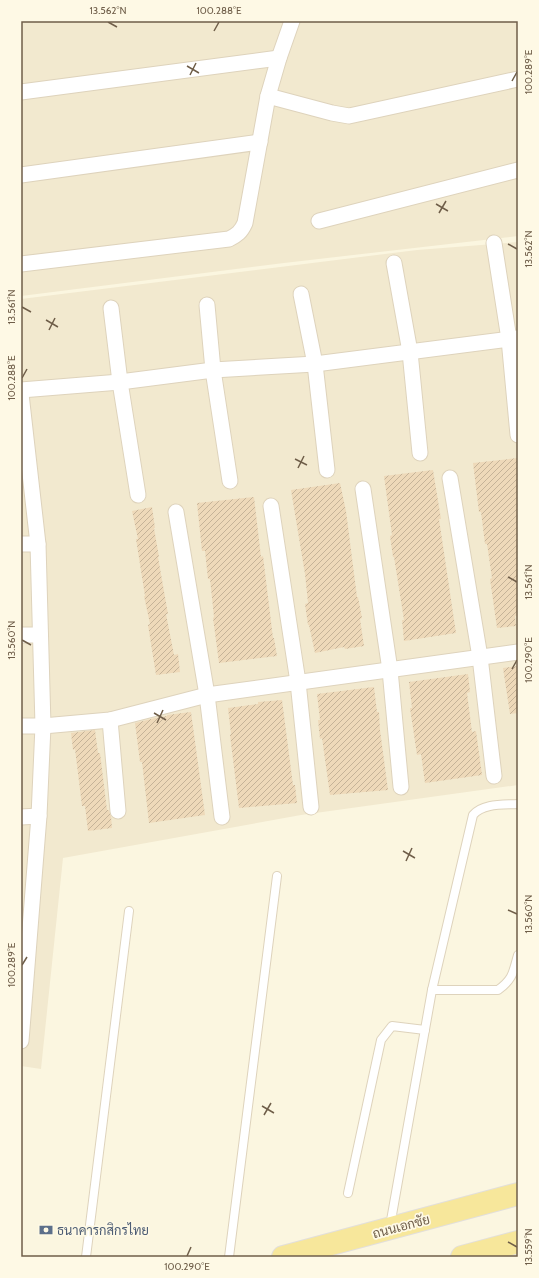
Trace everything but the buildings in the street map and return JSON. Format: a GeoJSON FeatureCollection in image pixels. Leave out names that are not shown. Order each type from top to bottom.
{"type":"FeatureCollection","features":[{"type":"Feature","properties":{"kind":"main road","name":"ถนนเอกชัย"},"geometry":{"type":"LineString","coordinates":[[283,1257],[518,1194]]}},
{"type":"Feature","properties":{"kind":"main road"},"geometry":{"type":"LineString","coordinates":[[462,1257],[506,1249]]}},
{"type":"Feature","properties":{"kind":"street"},"geometry":{"type":"LineString","coordinates":[[21,264],[229,239],[237,236],[244,223],[268,96],[292,21]]}},
{"type":"Feature","properties":{"kind":"street"},"geometry":{"type":"LineString","coordinates":[[21,92],[279,58]]}},
{"type":"Feature","properties":{"kind":"street"},"geometry":{"type":"LineString","coordinates":[[268,96],[332,114],[349,116],[518,78]]}},
{"type":"Feature","properties":{"kind":"street"},"geometry":{"type":"LineString","coordinates":[[21,175],[260,142]]}},
{"type":"Feature","properties":{"kind":"street"},"geometry":{"type":"LineString","coordinates":[[319,221],[518,170]]}},
{"type":"Feature","properties":{"kind":"street"},"geometry":{"type":"LineString","coordinates":[[494,243],[513,338],[518,435]]}},
{"type":"Feature","properties":{"kind":"street"},"geometry":{"type":"LineString","coordinates":[[394,263],[410,352],[420,454]]}},
{"type":"Feature","properties":{"kind":"street"},"geometry":{"type":"LineString","coordinates":[[302,294],[315,364],[327,470]]}},
{"type":"Feature","properties":{"kind":"street"},"geometry":{"type":"LineString","coordinates":[[207,305],[213,370],[230,481]]}},
{"type":"Feature","properties":{"kind":"street"},"geometry":{"type":"LineString","coordinates":[[111,308],[120,382],[138,495]]}},
{"type":"Feature","properties":{"kind":"street"},"geometry":{"type":"LineString","coordinates":[[21,390],[120,382],[213,370],[315,364],[513,338]]}},
{"type":"Feature","properties":{"kind":"street"},"geometry":{"type":"LineString","coordinates":[[21,394],[26,479],[38,544],[43,726],[39,816],[26,924],[21,1041]]}},
{"type":"Feature","properties":{"kind":"street"},"geometry":{"type":"LineString","coordinates":[[450,478],[480,657],[494,776]]}},
{"type":"Feature","properties":{"kind":"street"},"geometry":{"type":"LineString","coordinates":[[363,489],[390,670],[402,787]]}},
{"type":"Feature","properties":{"kind":"street"},"geometry":{"type":"LineString","coordinates":[[271,506],[298,682],[311,807]]}},
{"type":"Feature","properties":{"kind":"street"},"geometry":{"type":"LineString","coordinates":[[176,512],[207,695],[222,816]]}},
{"type":"Feature","properties":{"kind":"street"},"geometry":{"type":"LineString","coordinates":[[21,544],[38,544]]}},
{"type":"Feature","properties":{"kind":"street"},"geometry":{"type":"LineString","coordinates":[[21,635],[40,636]]}},
{"type":"Feature","properties":{"kind":"street"},"geometry":{"type":"LineString","coordinates":[[21,726],[43,726],[110,720],[207,695],[518,652]]}},
{"type":"Feature","properties":{"kind":"street"},"geometry":{"type":"LineString","coordinates":[[110,720],[118,811]]}},
{"type":"Feature","properties":{"kind":"street"},"geometry":{"type":"LineString","coordinates":[[21,817],[39,816]]}},
{"type":"Feature","properties":{"kind":"lane"},"geometry":{"type":"LineString","coordinates":[[389,1229],[432,990],[473,815],[477,810],[492,806],[518,804]]}},
{"type":"Feature","properties":{"kind":"lane"},"geometry":{"type":"LineString","coordinates":[[229,1257],[277,876]]}},
{"type":"Feature","properties":{"kind":"lane"},"geometry":{"type":"LineString","coordinates":[[86,1257],[129,911]]}},
{"type":"Feature","properties":{"kind":"lane"},"geometry":{"type":"LineString","coordinates":[[432,990],[498,990],[506,984],[513,975],[518,955]]}},
{"type":"Feature","properties":{"kind":"lane"},"geometry":{"type":"LineString","coordinates":[[348,1193],[381,1040],[392,1026],[425,1030]]}},
{"type":"Feature","properties":{"kind":"shaded area"},"geometry":{"type":"Polygon","coordinates":[[[21,21],[518,21],[518,236],[284,263],[21,296],[21,21]]]}},
{"type":"Feature","properties":{"kind":"shaded area"},"geometry":{"type":"Polygon","coordinates":[[[518,242],[518,785],[301,815],[63,858],[41,1069],[21,1066],[21,299],[417,250],[518,242]]]}},
{"type":"Feature","properties":{"kind":"place","name":"ธนาคารกสิกรไทย"},"geometry":{"type":"Point","coordinates":[46,1230]}}]}
